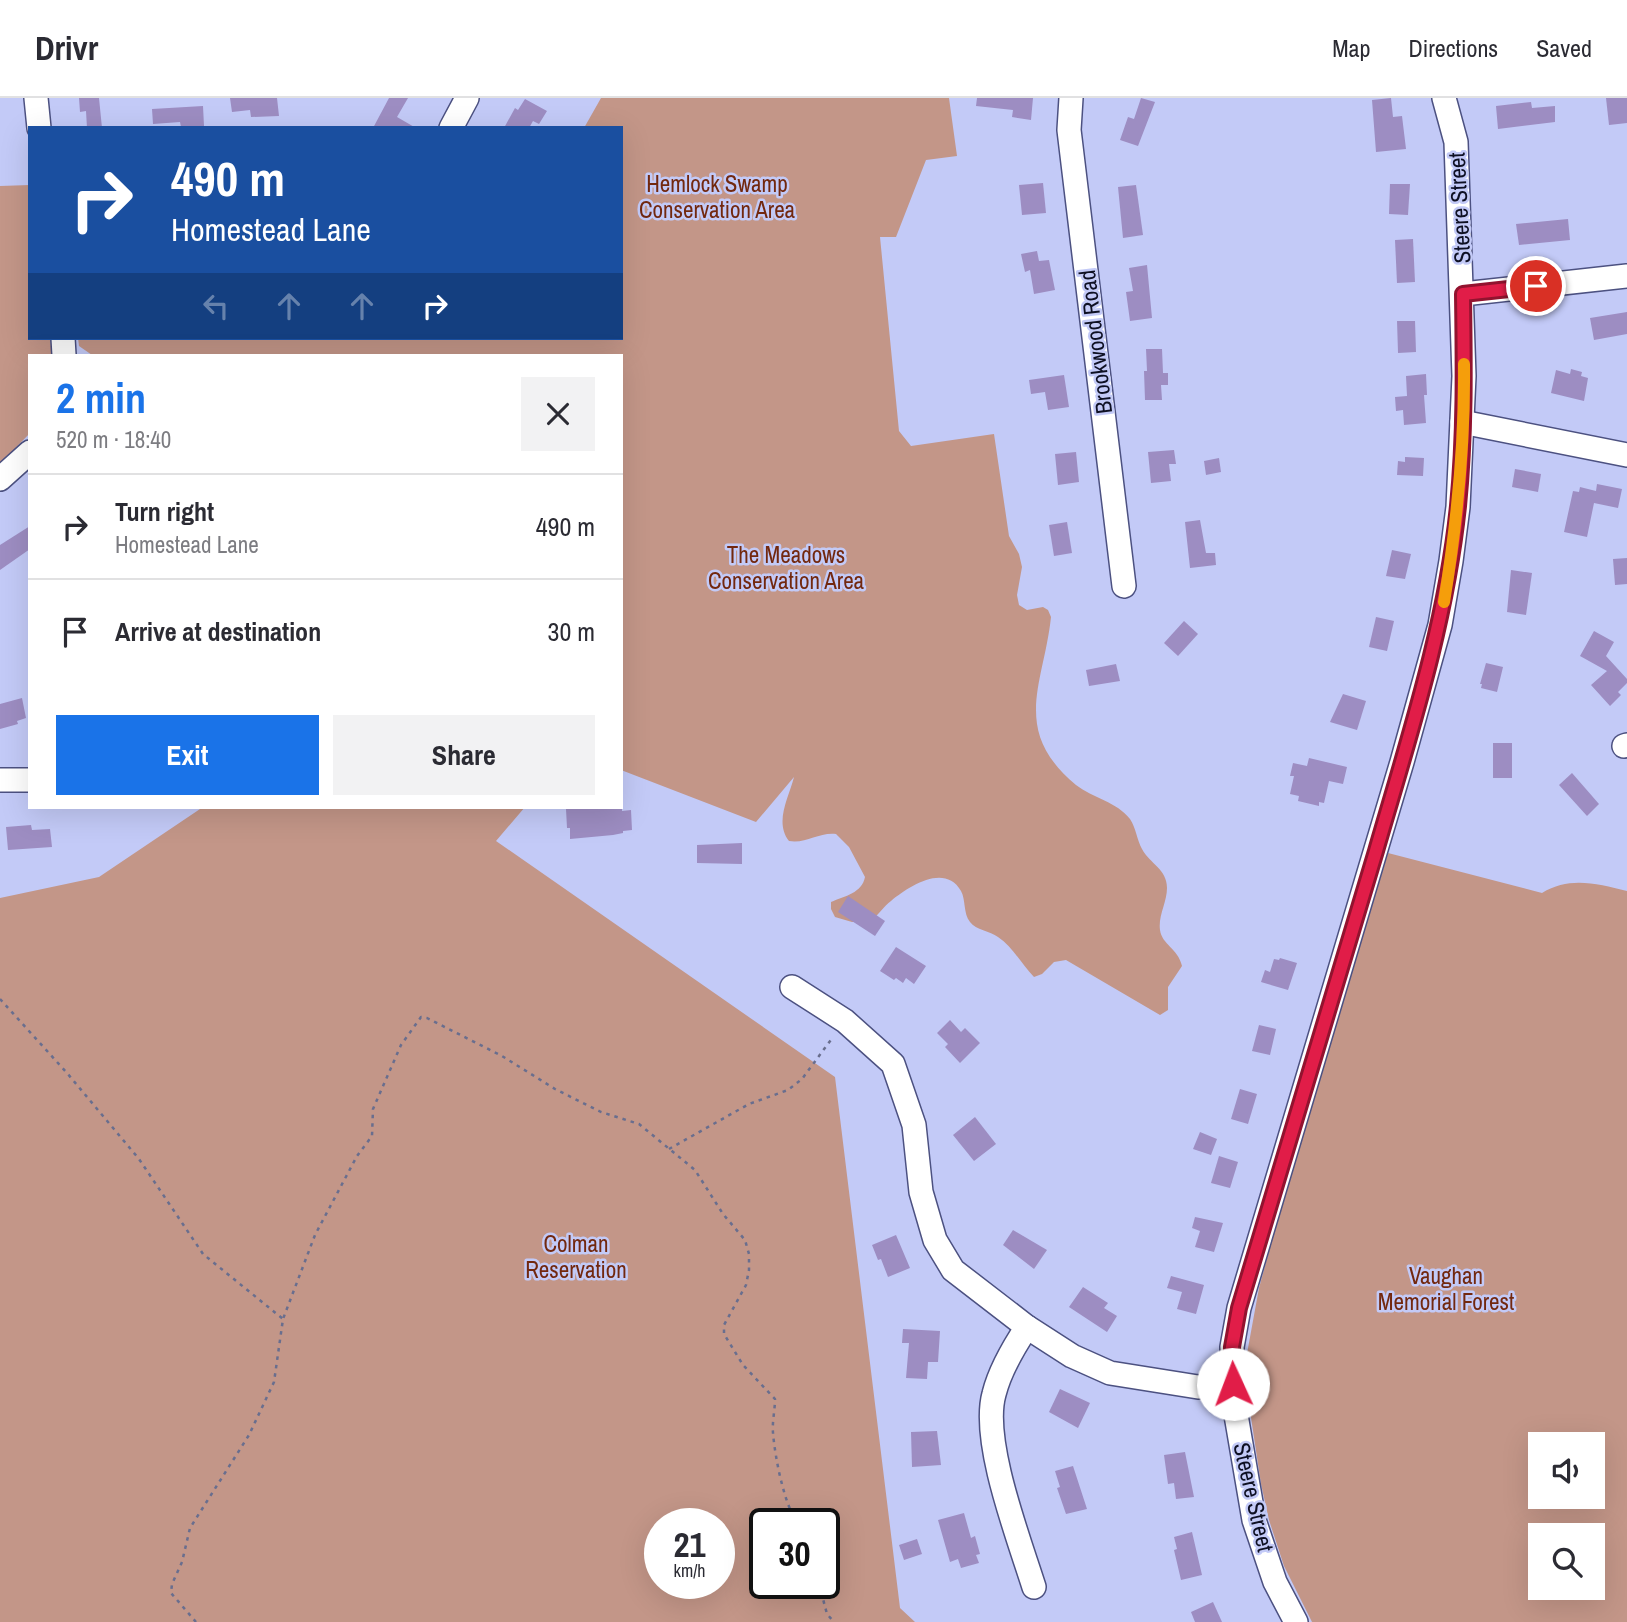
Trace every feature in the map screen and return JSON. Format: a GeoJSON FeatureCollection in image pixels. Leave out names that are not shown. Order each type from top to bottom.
{"type":"FeatureCollection","features":[{"type":"Feature","properties":{"kind":"street"},"geometry":{"type":"LineString","coordinates":[[36,98],[40,126]]}},
{"type":"Feature","properties":{"kind":"street"},"geometry":{"type":"LineString","coordinates":[[452,126],[467,98]]}},
{"type":"Feature","properties":{"kind":"street","name":"Brookwood Road"},"geometry":{"type":"LineString","coordinates":[[1071,98],[1069,130],[1124,586]]}},
{"type":"Feature","properties":{"kind":"street","name":"Steere Street"},"geometry":{"type":"LineString","coordinates":[[1296,1622],[1275,1583],[1255,1520],[1236,1415],[1232,1347],[1239,1308],[1346,953],[1440,625],[1458,507],[1463,294],[1456,142],[1444,98]]}},
{"type":"Feature","properties":{"kind":"street"},"geometry":{"type":"LineString","coordinates":[[1463,294],[1627,276]]}},
{"type":"Feature","properties":{"kind":"street"},"geometry":{"type":"LineString","coordinates":[[1462,422],[1627,455]]}},
{"type":"Feature","properties":{"kind":"street"},"geometry":{"type":"LineString","coordinates":[[0,479],[28,456]]}},
{"type":"Feature","properties":{"kind":"street"},"geometry":{"type":"LineString","coordinates":[[0,780],[28,780]]}},
{"type":"Feature","properties":{"kind":"street"},"geometry":{"type":"LineString","coordinates":[[792,987],[845,1021],[892,1064],[914,1125],[921,1192],[935,1240],[953,1270],[1027,1327],[1072,1356],[1110,1373],[1198,1387],[1233,1384]]}},
{"type":"Feature","properties":{"kind":"street"},"geometry":{"type":"LineString","coordinates":[[1027,1327],[1009,1354],[993,1396],[990,1430],[1000,1476],[1034,1587]]}},
{"type":"Feature","properties":{"kind":"path"},"geometry":{"type":"LineString","coordinates":[[0,999],[139,1159],[203,1254],[283,1319]]}},
{"type":"Feature","properties":{"kind":"path"},"geometry":{"type":"LineString","coordinates":[[196,1622],[171,1593],[190,1528],[249,1435],[274,1382],[283,1319],[315,1235],[357,1156],[372,1136],[373,1109],[401,1045],[421,1017],[502,1056],[601,1112],[639,1124],[695,1170],[723,1214],[745,1240],[749,1270],[738,1303],[724,1325],[724,1334],[743,1364],[775,1399],[773,1431],[790,1508]]}},
{"type":"Feature","properties":{"kind":"path"},"geometry":{"type":"LineString","coordinates":[[669,1149],[749,1104],[788,1090],[802,1079],[845,1021]]}},
{"type":"Feature","properties":{"kind":"path"},"geometry":{"type":"LineString","coordinates":[[823,1599],[827,1614],[834,1622]]}},
{"type":"Feature","properties":{"kind":"green space"},"geometry":{"type":"Polygon","coordinates":[[[601,98],[949,98],[957,156],[926,160],[896,237],[880,237],[899,431],[911,446],[994,434],[1009,536],[1019,554],[1022,567],[1017,595],[1019,605],[1027,610],[1043,607],[1051,617],[1036,706],[1037,725],[1043,745],[1056,765],[1076,785],[1125,813],[1134,826],[1142,849],[1164,876],[1167,893],[1160,920],[1161,935],[1182,966],[1168,987],[1168,1010],[1160,1015],[1066,960],[1054,962],[1042,974],[1034,977],[1003,941],[970,922],[961,891],[946,879],[927,880],[907,889],[888,903],[872,920],[852,922],[835,917],[831,902],[857,890],[865,877],[849,847],[836,834],[789,841],[785,834],[783,818],[794,777],[756,822],[623,771],[623,354],[91,354],[79,346],[78,340],[623,340],[623,126],[585,126],[601,98]]]}},
{"type":"Feature","properties":{"kind":"green space"},"geometry":{"type":"Polygon","coordinates":[[[28,185],[28,340],[50,340],[52,354],[28,354],[28,435],[0,464],[0,186],[28,185]]]}},
{"type":"Feature","properties":{"kind":"green space","name":"Colman Reservation"},"geometry":{"type":"Polygon","coordinates":[[[200,809],[523,809],[496,841],[835,1077],[900,1608],[915,1622],[0,1622],[0,898],[99,877],[200,809]]]}},
{"type":"Feature","properties":{"kind":"green space","name":"Vaughan Memorial Forest"},"geometry":{"type":"Polygon","coordinates":[[[1388,853],[1542,893],[1573,883],[1627,891],[1627,1622],[1312,1622],[1284,1566],[1261,1484],[1249,1404],[1246,1359],[1259,1288],[1388,853]]]}},
{"type":"Feature","properties":{"kind":"building"},"geometry":{"type":"Polygon","coordinates":[[[79,98],[99,98],[102,126],[87,126],[86,111],[80,112],[79,98]]]}},
{"type":"Feature","properties":{"kind":"building"},"geometry":{"type":"Polygon","coordinates":[[[230,98],[277,98],[279,116],[251,117],[250,110],[232,112],[230,98]]]}},
{"type":"Feature","properties":{"kind":"building"},"geometry":{"type":"Polygon","coordinates":[[[389,98],[408,98],[397,117],[413,126],[374,126],[389,98]]]}},
{"type":"Feature","properties":{"kind":"building"},"geometry":{"type":"Polygon","coordinates":[[[977,98],[1033,98],[1031,120],[1012,117],[1013,110],[976,106],[977,98]]]}},
{"type":"Feature","properties":{"kind":"building"},"geometry":{"type":"Polygon","coordinates":[[[1141,98],[1155,102],[1138,146],[1120,140],[1128,117],[1134,119],[1141,98]]]}},
{"type":"Feature","properties":{"kind":"building"},"geometry":{"type":"Polygon","coordinates":[[[1391,98],[1393,117],[1402,116],[1406,149],[1376,152],[1372,100],[1391,98]]]}},
{"type":"Feature","properties":{"kind":"building"},"geometry":{"type":"Polygon","coordinates":[[[1606,98],[1627,98],[1627,123],[1609,125],[1606,98]]]}},
{"type":"Feature","properties":{"kind":"building"},"geometry":{"type":"Polygon","coordinates":[[[525,99],[547,111],[539,124],[533,121],[530,126],[505,126],[515,108],[518,110],[525,99]]]}},
{"type":"Feature","properties":{"kind":"building"},"geometry":{"type":"Polygon","coordinates":[[[1531,102],[1532,108],[1555,106],[1555,122],[1498,129],[1496,106],[1531,102]]]}},
{"type":"Feature","properties":{"kind":"building"},"geometry":{"type":"Polygon","coordinates":[[[203,106],[204,126],[181,126],[180,122],[153,124],[152,109],[203,106]]]}},
{"type":"Feature","properties":{"kind":"building"},"geometry":{"type":"Polygon","coordinates":[[[1043,183],[1046,213],[1022,215],[1019,185],[1043,183]]]}},
{"type":"Feature","properties":{"kind":"building"},"geometry":{"type":"Polygon","coordinates":[[[1390,184],[1410,184],[1408,215],[1389,214],[1390,184]]]}},
{"type":"Feature","properties":{"kind":"building"},"geometry":{"type":"Polygon","coordinates":[[[1136,185],[1143,235],[1123,238],[1118,187],[1136,185]]]}},
{"type":"Feature","properties":{"kind":"building"},"geometry":{"type":"Polygon","coordinates":[[[1568,219],[1570,240],[1519,245],[1516,224],[1568,219]]]}},
{"type":"Feature","properties":{"kind":"building"},"geometry":{"type":"Polygon","coordinates":[[[1413,239],[1415,282],[1397,283],[1395,240],[1413,239]]]}},
{"type":"Feature","properties":{"kind":"building"},"geometry":{"type":"Polygon","coordinates":[[[1037,251],[1039,261],[1049,260],[1055,290],[1034,294],[1030,270],[1025,272],[1021,254],[1037,251]]]}},
{"type":"Feature","properties":{"kind":"building"},"geometry":{"type":"Polygon","coordinates":[[[1147,265],[1152,318],[1130,321],[1126,292],[1133,291],[1129,268],[1147,265]]]}},
{"type":"Feature","properties":{"kind":"building"},"geometry":{"type":"Polygon","coordinates":[[[1627,312],[1627,334],[1594,340],[1590,318],[1627,312]]]}},
{"type":"Feature","properties":{"kind":"building"},"geometry":{"type":"Polygon","coordinates":[[[1397,321],[1415,321],[1416,352],[1398,353],[1397,321]]]}},
{"type":"Feature","properties":{"kind":"building"},"geometry":{"type":"Polygon","coordinates":[[[1146,349],[1162,349],[1163,373],[1168,373],[1168,385],[1161,385],[1162,400],[1145,400],[1146,349]]]}},
{"type":"Feature","properties":{"kind":"building"},"geometry":{"type":"Polygon","coordinates":[[[1571,369],[1582,372],[1581,376],[1588,378],[1584,401],[1551,393],[1556,370],[1570,374],[1571,369]]]}},
{"type":"Feature","properties":{"kind":"building"},"geometry":{"type":"Polygon","coordinates":[[[1426,374],[1426,423],[1404,425],[1403,410],[1396,411],[1395,397],[1407,396],[1406,376],[1426,374]]]}},
{"type":"Feature","properties":{"kind":"building"},"geometry":{"type":"Polygon","coordinates":[[[1064,375],[1069,407],[1048,410],[1045,392],[1031,394],[1029,380],[1064,375]]]}},
{"type":"Feature","properties":{"kind":"building"},"geometry":{"type":"Polygon","coordinates":[[[1174,450],[1176,464],[1169,464],[1171,481],[1151,483],[1148,452],[1174,450]]]}},
{"type":"Feature","properties":{"kind":"building"},"geometry":{"type":"Polygon","coordinates":[[[1076,452],[1079,482],[1058,485],[1055,454],[1076,452]]]}},
{"type":"Feature","properties":{"kind":"building"},"geometry":{"type":"Polygon","coordinates":[[[1405,457],[1424,458],[1423,476],[1397,475],[1398,461],[1405,462],[1405,457]]]}},
{"type":"Feature","properties":{"kind":"building"},"geometry":{"type":"Polygon","coordinates":[[[1219,458],[1221,472],[1206,475],[1204,461],[1219,458]]]}},
{"type":"Feature","properties":{"kind":"building"},"geometry":{"type":"Polygon","coordinates":[[[1515,469],[1541,474],[1538,492],[1512,487],[1515,469]]]}},
{"type":"Feature","properties":{"kind":"building"},"geometry":{"type":"Polygon","coordinates":[[[1597,484],[1622,489],[1618,508],[1594,503],[1587,537],[1564,532],[1573,491],[1579,492],[1580,487],[1596,491],[1597,484]]]}},
{"type":"Feature","properties":{"kind":"building"},"geometry":{"type":"Polygon","coordinates":[[[1200,520],[1206,553],[1215,553],[1216,565],[1190,568],[1185,522],[1200,520]]]}},
{"type":"Feature","properties":{"kind":"building"},"geometry":{"type":"Polygon","coordinates":[[[1067,522],[1072,553],[1054,556],[1049,525],[1067,522]]]}},
{"type":"Feature","properties":{"kind":"building"},"geometry":{"type":"Polygon","coordinates":[[[28,527],[28,550],[0,570],[0,545],[28,527]]]}},
{"type":"Feature","properties":{"kind":"building"},"geometry":{"type":"Polygon","coordinates":[[[1392,550],[1411,554],[1405,579],[1386,576],[1392,550]]]}},
{"type":"Feature","properties":{"kind":"building"},"geometry":{"type":"Polygon","coordinates":[[[1627,558],[1627,584],[1615,585],[1613,559],[1627,558]]]}},
{"type":"Feature","properties":{"kind":"building"},"geometry":{"type":"Polygon","coordinates":[[[1511,570],[1532,573],[1526,615],[1507,612],[1511,570]]]}},
{"type":"Feature","properties":{"kind":"building"},"geometry":{"type":"Polygon","coordinates":[[[1376,617],[1394,621],[1387,651],[1369,647],[1376,617]]]}},
{"type":"Feature","properties":{"kind":"building"},"geometry":{"type":"Polygon","coordinates":[[[1184,621],[1198,634],[1178,656],[1164,643],[1184,621]]]}},
{"type":"Feature","properties":{"kind":"building"},"geometry":{"type":"Polygon","coordinates":[[[1594,631],[1614,642],[1606,656],[1627,679],[1627,683],[1618,692],[1621,695],[1610,706],[1591,685],[1607,671],[1580,656],[1594,631]]]}},
{"type":"Feature","properties":{"kind":"building"},"geometry":{"type":"Polygon","coordinates":[[[1486,663],[1503,667],[1497,692],[1481,688],[1486,663]]]}},
{"type":"Feature","properties":{"kind":"building"},"geometry":{"type":"Polygon","coordinates":[[[1116,664],[1120,681],[1089,686],[1086,670],[1116,664]]]}},
{"type":"Feature","properties":{"kind":"building"},"geometry":{"type":"Polygon","coordinates":[[[1343,694],[1366,701],[1357,730],[1330,722],[1343,694]]]}},
{"type":"Feature","properties":{"kind":"building"},"geometry":{"type":"Polygon","coordinates":[[[22,698],[26,718],[17,721],[18,724],[0,729],[0,704],[22,698]]]}},
{"type":"Feature","properties":{"kind":"building"},"geometry":{"type":"Polygon","coordinates":[[[1493,743],[1512,743],[1512,778],[1493,778],[1493,743]]]}},
{"type":"Feature","properties":{"kind":"building"},"geometry":{"type":"Polygon","coordinates":[[[1309,758],[1347,767],[1343,784],[1329,781],[1324,803],[1319,802],[1319,806],[1298,801],[1299,796],[1290,794],[1294,776],[1290,776],[1293,763],[1307,766],[1309,758]]]}},
{"type":"Feature","properties":{"kind":"building"},"geometry":{"type":"Polygon","coordinates":[[[1572,773],[1599,804],[1587,816],[1559,785],[1572,773]]]}},
{"type":"Feature","properties":{"kind":"building"},"geometry":{"type":"Polygon","coordinates":[[[566,809],[631,810],[632,830],[623,833],[570,839],[570,828],[567,828],[566,809]]]}},
{"type":"Feature","properties":{"kind":"building"},"geometry":{"type":"Polygon","coordinates":[[[31,825],[32,830],[50,829],[52,847],[8,850],[6,827],[31,825]]]}},
{"type":"Feature","properties":{"kind":"building"},"geometry":{"type":"Polygon","coordinates":[[[742,843],[742,864],[697,863],[697,845],[742,843]]]}},
{"type":"Feature","properties":{"kind":"building"},"geometry":{"type":"Polygon","coordinates":[[[848,896],[885,921],[875,936],[838,912],[848,896]]]}},
{"type":"Feature","properties":{"kind":"building"},"geometry":{"type":"Polygon","coordinates":[[[896,947],[926,966],[914,984],[906,978],[903,983],[896,978],[894,980],[880,971],[896,947]]]}},
{"type":"Feature","properties":{"kind":"building"},"geometry":{"type":"Polygon","coordinates":[[[1274,959],[1297,963],[1288,990],[1261,982],[1265,970],[1270,972],[1274,959]]]}},
{"type":"Feature","properties":{"kind":"building"},"geometry":{"type":"Polygon","coordinates":[[[950,1020],[961,1032],[965,1028],[980,1043],[960,1063],[945,1047],[948,1044],[937,1033],[950,1020]]]}},
{"type":"Feature","properties":{"kind":"building"},"geometry":{"type":"Polygon","coordinates":[[[1259,1025],[1276,1029],[1270,1055],[1252,1051],[1259,1025]]]}},
{"type":"Feature","properties":{"kind":"building"},"geometry":{"type":"Polygon","coordinates":[[[1240,1089],[1257,1094],[1248,1124],[1231,1119],[1240,1089]]]}},
{"type":"Feature","properties":{"kind":"building"},"geometry":{"type":"Polygon","coordinates":[[[975,1117],[996,1144],[974,1161],[953,1135],[975,1117]]]}},
{"type":"Feature","properties":{"kind":"building"},"geometry":{"type":"Polygon","coordinates":[[[1200,1132],[1217,1139],[1211,1155],[1193,1149],[1200,1132]]]}},
{"type":"Feature","properties":{"kind":"building"},"geometry":{"type":"Polygon","coordinates":[[[1219,1156],[1238,1162],[1230,1188],[1211,1183],[1219,1156]]]}},
{"type":"Feature","properties":{"kind":"building"},"geometry":{"type":"Polygon","coordinates":[[[1195,1217],[1223,1223],[1214,1252],[1195,1247],[1200,1231],[1192,1228],[1195,1217]]]}},
{"type":"Feature","properties":{"kind":"building"},"geometry":{"type":"Polygon","coordinates":[[[1013,1230],[1047,1250],[1034,1269],[1003,1245],[1013,1230]]]}},
{"type":"Feature","properties":{"kind":"building"},"geometry":{"type":"Polygon","coordinates":[[[896,1235],[910,1268],[888,1277],[872,1245],[896,1235]]]}},
{"type":"Feature","properties":{"kind":"building"},"geometry":{"type":"Polygon","coordinates":[[[1171,1276],[1204,1285],[1196,1314],[1177,1309],[1182,1292],[1167,1288],[1171,1276]]]}},
{"type":"Feature","properties":{"kind":"building"},"geometry":{"type":"Polygon","coordinates":[[[1083,1287],[1108,1303],[1104,1308],[1117,1316],[1107,1332],[1069,1307],[1083,1287]]]}},
{"type":"Feature","properties":{"kind":"building"},"geometry":{"type":"Polygon","coordinates":[[[903,1329],[940,1331],[938,1362],[928,1362],[927,1379],[906,1378],[909,1343],[902,1343],[903,1329]]]}},
{"type":"Feature","properties":{"kind":"building"},"geometry":{"type":"Polygon","coordinates":[[[1060,1389],[1090,1403],[1078,1428],[1049,1412],[1060,1389]]]}},
{"type":"Feature","properties":{"kind":"building"},"geometry":{"type":"Polygon","coordinates":[[[937,1431],[941,1465],[912,1467],[911,1432],[937,1431]]]}},
{"type":"Feature","properties":{"kind":"building"},"geometry":{"type":"Polygon","coordinates":[[[1185,1452],[1194,1497],[1176,1499],[1174,1483],[1168,1484],[1164,1455],[1185,1452]]]}},
{"type":"Feature","properties":{"kind":"building"},"geometry":{"type":"Polygon","coordinates":[[[1073,1466],[1087,1509],[1066,1514],[1057,1488],[1060,1487],[1055,1471],[1073,1466]]]}},
{"type":"Feature","properties":{"kind":"building"},"geometry":{"type":"Polygon","coordinates":[[[964,1513],[971,1538],[975,1536],[980,1554],[976,1555],[979,1563],[961,1568],[958,1559],[950,1562],[938,1520],[964,1513]]]}},
{"type":"Feature","properties":{"kind":"building"},"geometry":{"type":"Polygon","coordinates":[[[1192,1532],[1202,1575],[1181,1580],[1174,1537],[1192,1532]]]}},
{"type":"Feature","properties":{"kind":"building"},"geometry":{"type":"Polygon","coordinates":[[[917,1539],[922,1554],[904,1560],[899,1545],[917,1539]]]}},
{"type":"Feature","properties":{"kind":"building"},"geometry":{"type":"Polygon","coordinates":[[[1213,1602],[1222,1622],[1195,1622],[1191,1612],[1213,1602]]]}},
{"type":"Feature","properties":{"kind":"slow traffic"},"geometry":{"type":"LineString","coordinates":[[1444,602],[1458,507],[1463,442],[1464,364]]}},
{"type":"Feature","properties":{"kind":"route"},"geometry":{"type":"LineString","coordinates":[[1233,1384],[1232,1347],[1239,1308],[1346,953],[1440,625],[1451,561],[1461,471],[1463,294],[1536,286]]}},
{"type":"Feature","properties":{"kind":"park label","name":"Hemlock Swamp Conservation Area"},"geometry":{"type":"Point","coordinates":[717,196]}},
{"type":"Feature","properties":{"kind":"park label","name":"The Meadows Conservation Area"},"geometry":{"type":"Point","coordinates":[786,567]}}]}
